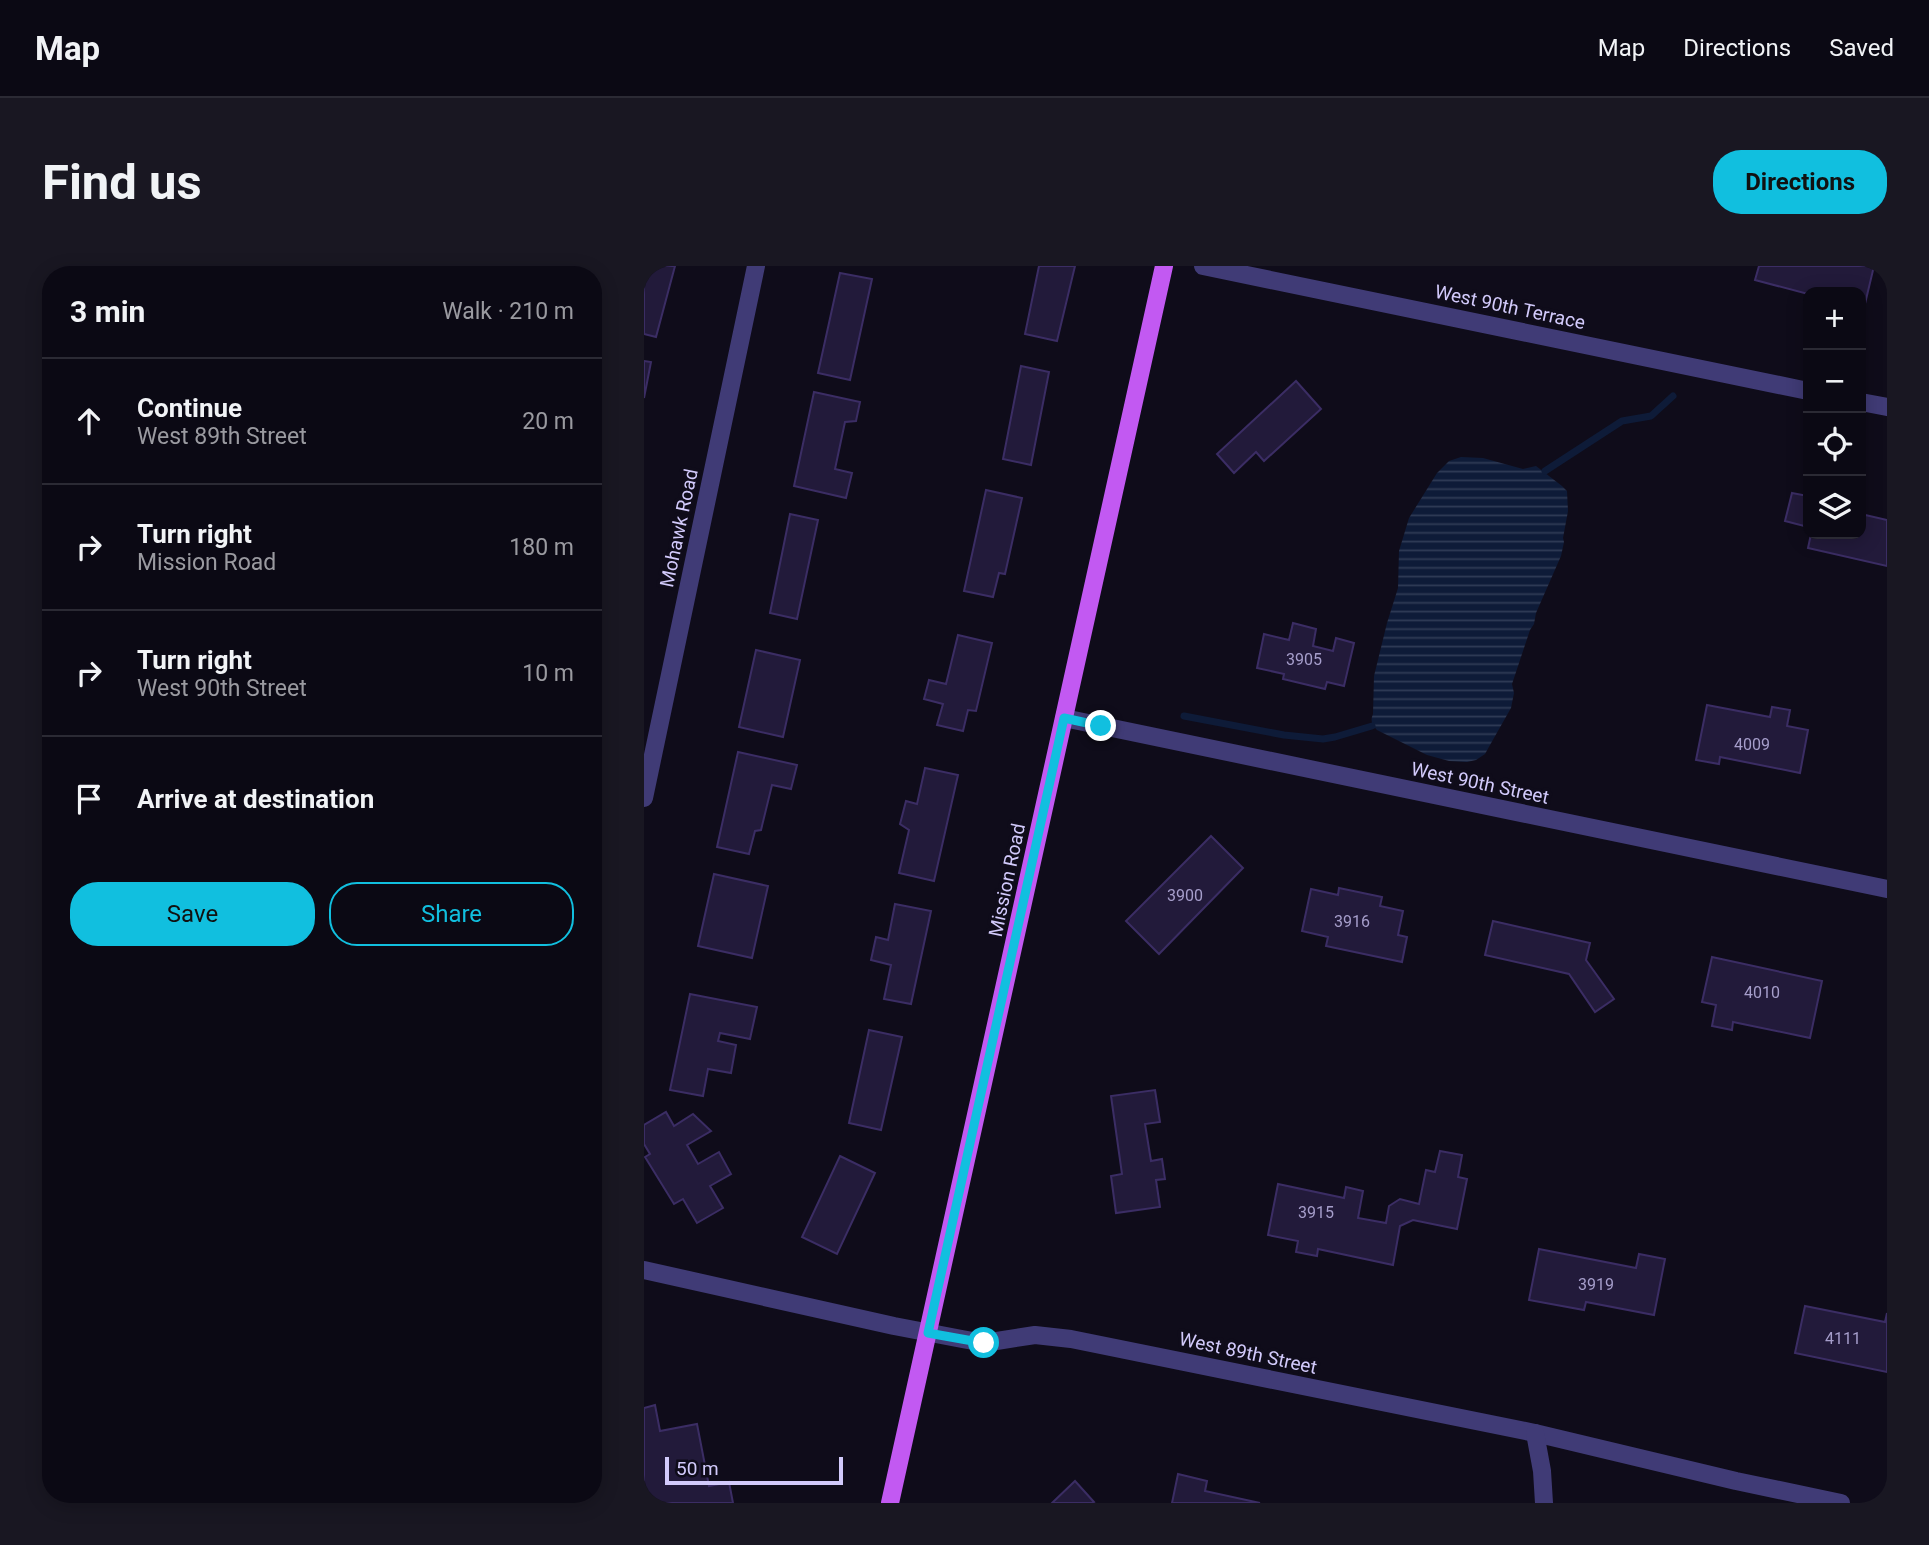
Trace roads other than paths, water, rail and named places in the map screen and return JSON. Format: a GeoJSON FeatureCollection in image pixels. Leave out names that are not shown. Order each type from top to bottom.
{"type":"FeatureCollection","features":[{"type":"Feature","properties":{"kind":"main road","name":"Mission Road"},"geometry":{"type":"LineString","coordinates":[[890,1503],[1164,266]]}},
{"type":"Feature","properties":{"kind":"street","name":"Mohawk Road"},"geometry":{"type":"LineString","coordinates":[[644,798],[756,266]]}},
{"type":"Feature","properties":{"kind":"street","name":"West 90th Terrace"},"geometry":{"type":"LineString","coordinates":[[1203,266],[1803,390]]}},
{"type":"Feature","properties":{"kind":"street"},"geometry":{"type":"LineString","coordinates":[[1866,403],[1887,407]]}},
{"type":"Feature","properties":{"kind":"street","name":"West 90th Street"},"geometry":{"type":"LineString","coordinates":[[1064,718],[1887,889]]}},
{"type":"Feature","properties":{"kind":"street","name":"West 89th Street"},"geometry":{"type":"LineString","coordinates":[[644,1270],[984,1343],[1035,1335],[1072,1339],[1535,1433],[1841,1503]]}},
{"type":"Feature","properties":{"kind":"street"},"geometry":{"type":"LineString","coordinates":[[1535,1433],[1544,1503]]}},
{"type":"Feature","properties":{"kind":"water"},"geometry":{"type":"Polygon","coordinates":[[[1461,457],[1483,458],[1523,469],[1536,466],[1567,491],[1568,511],[1561,556],[1536,613],[1512,684],[1514,693],[1511,708],[1485,754],[1467,762],[1449,761],[1427,755],[1377,730],[1372,721],[1374,676],[1398,588],[1399,551],[1409,518],[1437,473],[1449,461],[1461,457]]]}},
{"type":"Feature","properties":{"kind":"waterway"},"geometry":{"type":"LineString","coordinates":[[1545,471],[1622,421],[1651,416],[1673,396]]}},
{"type":"Feature","properties":{"kind":"waterway"},"geometry":{"type":"LineString","coordinates":[[1184,716],[1284,735],[1323,739],[1372,726]]}}]}
